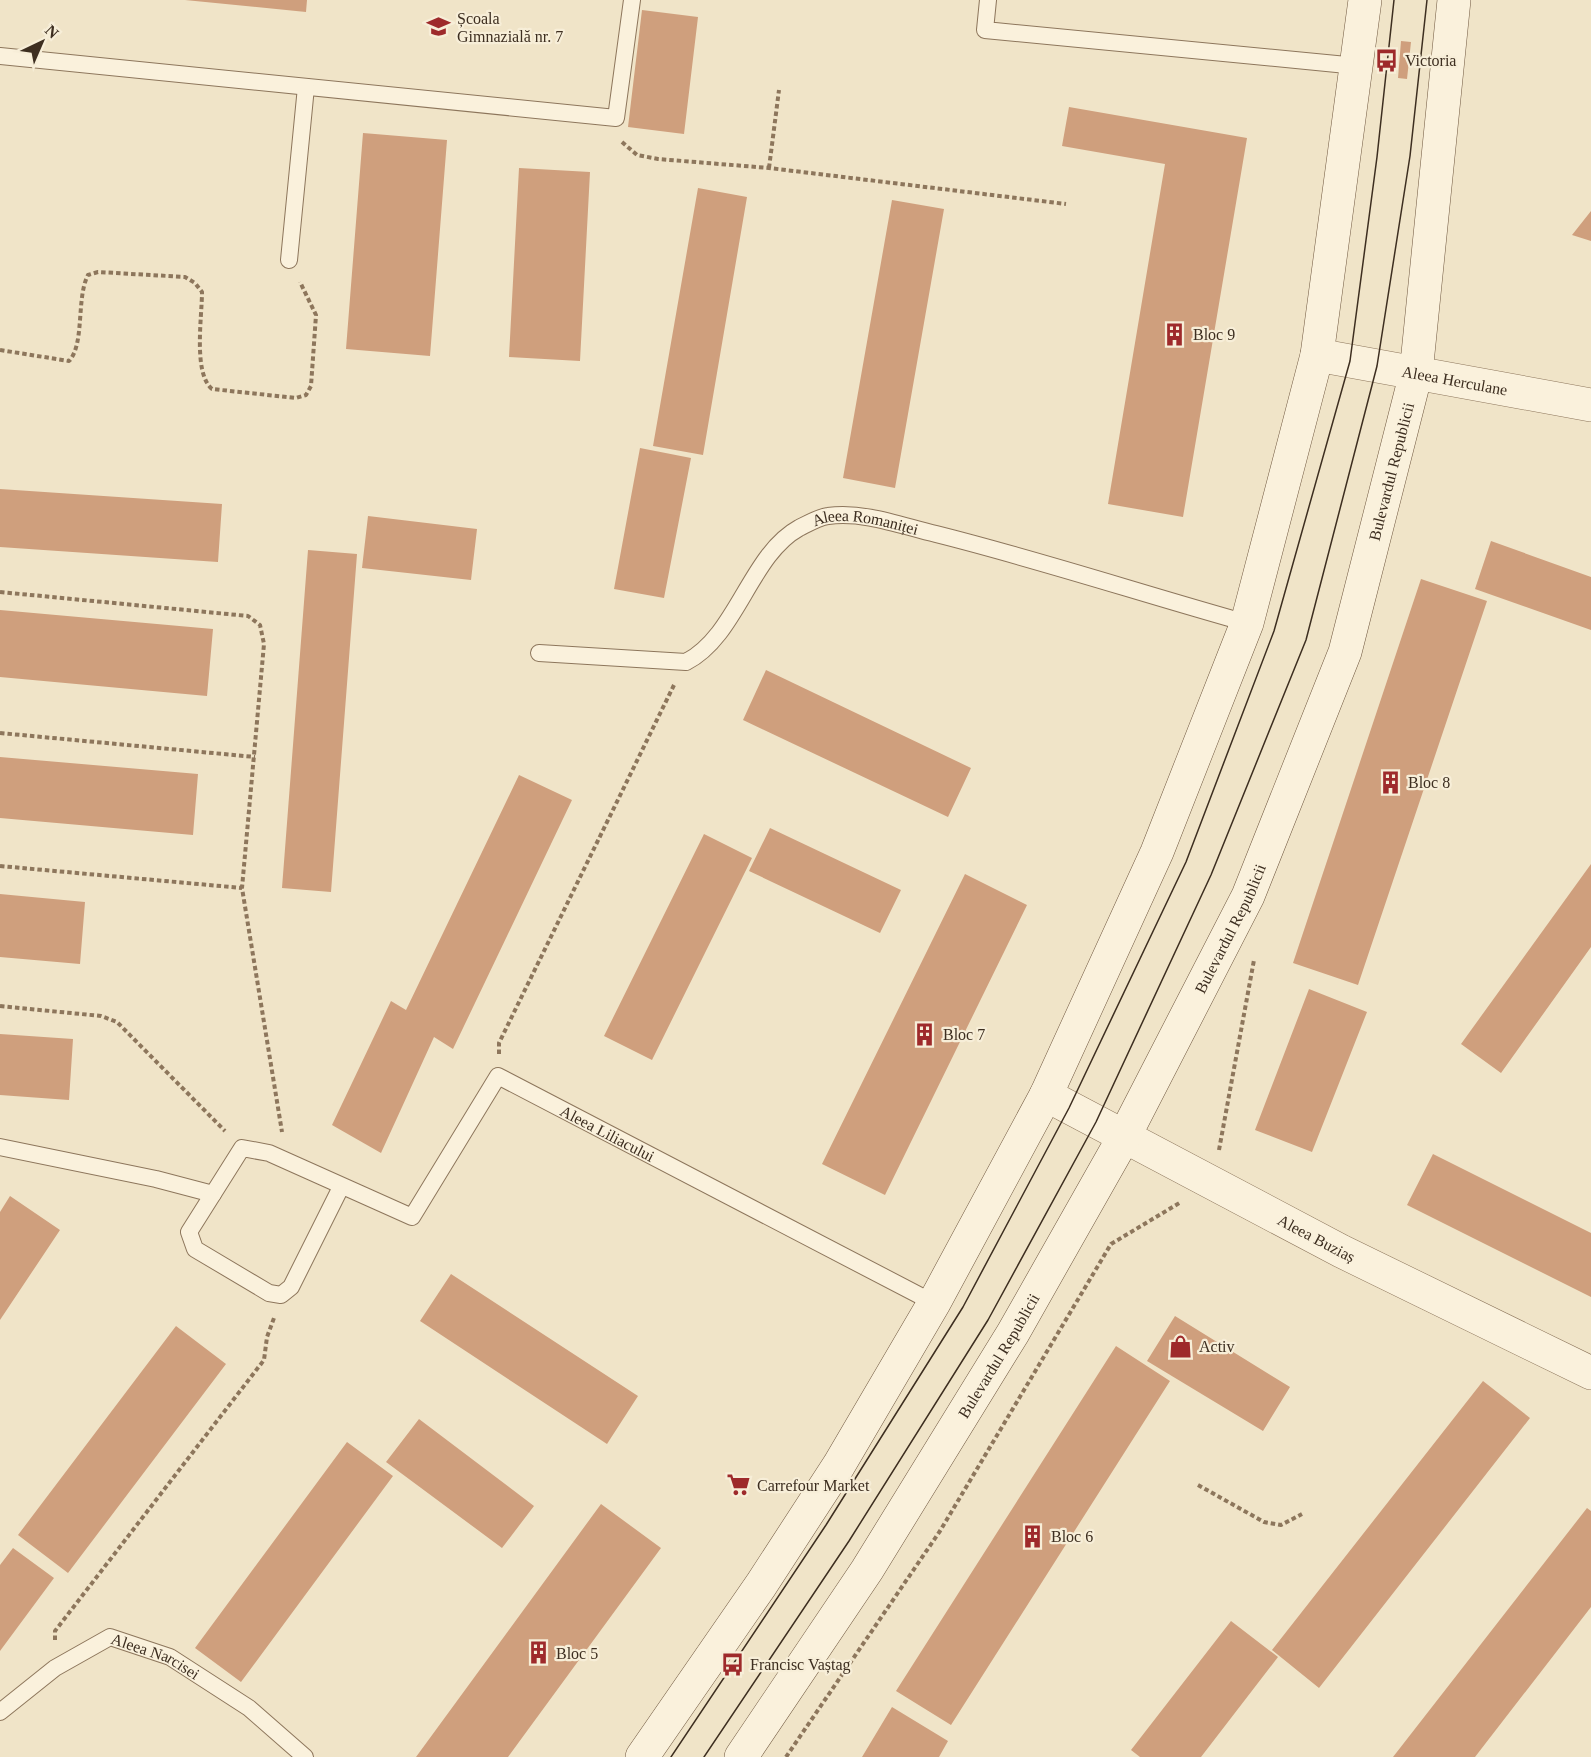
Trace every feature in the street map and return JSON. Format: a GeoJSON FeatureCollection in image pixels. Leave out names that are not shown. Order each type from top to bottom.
{"type":"FeatureCollection","features":[{"type":"Feature","properties":{"kind":"main road"},"geometry":{"type":"LineString","coordinates":[[642,1757],[761,1585],[839,1465],[934,1303],[1046,1095],[1157,852],[1247,623],[1317,355],[1365,0]]}},
{"type":"Feature","properties":{"kind":"main road","name":"Bulevardul Republicii"},"geometry":{"type":"LineString","coordinates":[[741,1757],[891,1530],[1013,1333],[1124,1137],[1248,896],[1345,652],[1416,373],[1454,0]]}},
{"type":"Feature","properties":{"kind":"main road","name":"Aleea Herculane"},"geometry":{"type":"LineString","coordinates":[[1317,355],[1591,405]]}},
{"type":"Feature","properties":{"kind":"main road","name":"Aleea Buziaș"},"geometry":{"type":"LineString","coordinates":[[1046,1095],[1341,1251],[1591,1373]]}},
{"type":"Feature","properties":{"kind":"lane"},"geometry":{"type":"LineString","coordinates":[[0,56],[616,118],[632,0]]}},
{"type":"Feature","properties":{"kind":"lane"},"geometry":{"type":"LineString","coordinates":[[988,0],[985,30],[1357,66]]}},
{"type":"Feature","properties":{"kind":"lane"},"geometry":{"type":"LineString","coordinates":[[289,260],[306,87]]}},
{"type":"Feature","properties":{"kind":"lane","name":"Aleea Romaniței"},"geometry":{"type":"LineString","coordinates":[[686,662],[700,654],[713,640],[777,546],[797,529],[827,516],[867,517],[967,542],[1247,623]]}},
{"type":"Feature","properties":{"kind":"lane"},"geometry":{"type":"LineString","coordinates":[[539,653],[686,662]]}},
{"type":"Feature","properties":{"kind":"lane"},"geometry":{"type":"LineString","coordinates":[[341,1186],[291,1287],[280,1295],[269,1293],[195,1249],[189,1232],[242,1148],[269,1153],[412,1217],[498,1076]]}},
{"type":"Feature","properties":{"kind":"lane","name":"Aleea Liliacului"},"geometry":{"type":"LineString","coordinates":[[498,1076],[934,1303]]}},
{"type":"Feature","properties":{"kind":"lane"},"geometry":{"type":"LineString","coordinates":[[0,1147],[156,1179],[213,1194]]}},
{"type":"Feature","properties":{"kind":"lane","name":"Aleea Narcisei"},"geometry":{"type":"LineString","coordinates":[[0,1712],[55,1668],[110,1637],[170,1657],[249,1708],[305,1757]]}},
{"type":"Feature","properties":{"kind":"path"},"geometry":{"type":"LineString","coordinates":[[769,168],[778,90]]}},
{"type":"Feature","properties":{"kind":"path"},"geometry":{"type":"LineString","coordinates":[[616,118],[621,141],[637,154],[1066,204]]}},
{"type":"Feature","properties":{"kind":"path"},"geometry":{"type":"LineString","coordinates":[[0,350],[69,361],[75,351],[81,287],[88,275],[98,272],[185,277],[195,283],[202,292],[201,369],[204,382],[212,389],[296,398],[306,394],[311,386],[316,315],[289,260]]}},
{"type":"Feature","properties":{"kind":"path"},"geometry":{"type":"LineString","coordinates":[[0,592],[248,616],[260,625],[264,644],[242,888],[287,1161]]}},
{"type":"Feature","properties":{"kind":"path"},"geometry":{"type":"LineString","coordinates":[[498,1076],[500,1043],[686,662]]}},
{"type":"Feature","properties":{"kind":"path"},"geometry":{"type":"LineString","coordinates":[[0,733],[255,757]]}},
{"type":"Feature","properties":{"kind":"path"},"geometry":{"type":"LineString","coordinates":[[0,866],[242,888]]}},
{"type":"Feature","properties":{"kind":"path"},"geometry":{"type":"LineString","coordinates":[[0,1006],[101,1016],[117,1022],[242,1148]]}},
{"type":"Feature","properties":{"kind":"path"},"geometry":{"type":"LineString","coordinates":[[55,1668],[55,1631],[264,1360],[267,1337],[280,1295]]}},
{"type":"Feature","properties":{"kind":"path"},"geometry":{"type":"LineString","coordinates":[[1198,1485],[1264,1522],[1281,1525],[1302,1514]]}},
{"type":"Feature","properties":{"kind":"building"},"geometry":{"type":"Polygon","coordinates":[[[185,0],[307,0],[306,12],[185,0]]]}},
{"type":"Feature","properties":{"kind":"building"},"geometry":{"type":"Polygon","coordinates":[[[642,10],[698,17],[684,134],[628,127],[642,10]]]}},
{"type":"Feature","properties":{"kind":"building"},"geometry":{"type":"Polygon","coordinates":[[[1401,41],[1411,42],[1407,79],[1398,78],[1401,41]]]}},
{"type":"Feature","properties":{"kind":"building","name":"Bloc 9"},"geometry":{"type":"Polygon","coordinates":[[[1069,107],[1247,138],[1183,517],[1108,504],[1165,164],[1062,146],[1069,107]]]}},
{"type":"Feature","properties":{"kind":"building"},"geometry":{"type":"Polygon","coordinates":[[[363,133],[447,140],[430,356],[346,349],[363,133]]]}},
{"type":"Feature","properties":{"kind":"building"},"geometry":{"type":"Polygon","coordinates":[[[519,168],[590,172],[580,361],[509,357],[519,168]]]}},
{"type":"Feature","properties":{"kind":"building"},"geometry":{"type":"Polygon","coordinates":[[[698,188],[747,197],[703,455],[653,446],[698,188]]]}},
{"type":"Feature","properties":{"kind":"building"},"geometry":{"type":"Polygon","coordinates":[[[892,200],[944,209],[895,488],[843,478],[892,200]]]}},
{"type":"Feature","properties":{"kind":"building"},"geometry":{"type":"Polygon","coordinates":[[[1591,211],[1591,241],[1572,235],[1591,211]]]}},
{"type":"Feature","properties":{"kind":"building"},"geometry":{"type":"Polygon","coordinates":[[[640,448],[691,458],[664,598],[614,589],[640,448]]]}},
{"type":"Feature","properties":{"kind":"building"},"geometry":{"type":"Polygon","coordinates":[[[0,489],[222,504],[218,562],[0,547],[0,489]]]}},
{"type":"Feature","properties":{"kind":"building"},"geometry":{"type":"Polygon","coordinates":[[[368,516],[477,529],[471,580],[362,568],[368,516]]]}},
{"type":"Feature","properties":{"kind":"building"},"geometry":{"type":"Polygon","coordinates":[[[1491,541],[1591,577],[1591,630],[1475,589],[1491,541]]]}},
{"type":"Feature","properties":{"kind":"building"},"geometry":{"type":"Polygon","coordinates":[[[308,550],[357,554],[331,892],[282,888],[308,550]]]}},
{"type":"Feature","properties":{"kind":"building","name":"Bloc 8"},"geometry":{"type":"Polygon","coordinates":[[[1421,579],[1487,601],[1358,985],[1293,963],[1421,579]]]}},
{"type":"Feature","properties":{"kind":"building"},"geometry":{"type":"Polygon","coordinates":[[[0,610],[213,629],[207,696],[0,677],[0,610]]]}},
{"type":"Feature","properties":{"kind":"building"},"geometry":{"type":"Polygon","coordinates":[[[766,670],[971,768],[948,817],[743,720],[766,670]]]}},
{"type":"Feature","properties":{"kind":"building"},"geometry":{"type":"Polygon","coordinates":[[[0,757],[198,774],[193,835],[0,818],[0,757]]]}},
{"type":"Feature","properties":{"kind":"building"},"geometry":{"type":"Polygon","coordinates":[[[519,775],[572,800],[453,1049],[434,1037],[381,1153],[332,1125],[391,1001],[406,1010],[519,775]]]}},
{"type":"Feature","properties":{"kind":"building"},"geometry":{"type":"Polygon","coordinates":[[[770,828],[901,890],[880,933],[749,871],[770,828]]]}},
{"type":"Feature","properties":{"kind":"building"},"geometry":{"type":"Polygon","coordinates":[[[704,834],[752,858],[652,1060],[604,1036],[704,834]]]}},
{"type":"Feature","properties":{"kind":"building"},"geometry":{"type":"Polygon","coordinates":[[[1591,864],[1591,947],[1501,1073],[1461,1044],[1591,864]]]}},
{"type":"Feature","properties":{"kind":"building","name":"Bloc 7"},"geometry":{"type":"Polygon","coordinates":[[[965,874],[1027,905],[885,1195],[822,1164],[965,874]]]}},
{"type":"Feature","properties":{"kind":"building"},"geometry":{"type":"Polygon","coordinates":[[[0,894],[85,902],[80,964],[0,957],[0,894]]]}},
{"type":"Feature","properties":{"kind":"building"},"geometry":{"type":"Polygon","coordinates":[[[1309,989],[1367,1012],[1312,1152],[1255,1130],[1309,989]]]}},
{"type":"Feature","properties":{"kind":"building"},"geometry":{"type":"Polygon","coordinates":[[[0,1034],[73,1039],[69,1100],[0,1095],[0,1034]]]}},
{"type":"Feature","properties":{"kind":"building"},"geometry":{"type":"Polygon","coordinates":[[[1433,1154],[1591,1233],[1591,1297],[1407,1205],[1433,1154]]]}},
{"type":"Feature","properties":{"kind":"building"},"geometry":{"type":"Polygon","coordinates":[[[10,1196],[60,1230],[0,1320],[0,1212],[10,1196]]]}},
{"type":"Feature","properties":{"kind":"building"},"geometry":{"type":"Polygon","coordinates":[[[451,1274],[638,1396],[607,1444],[420,1321],[451,1274]]]}},
{"type":"Feature","properties":{"kind":"building"},"geometry":{"type":"Polygon","coordinates":[[[1175,1316],[1290,1387],[1263,1431],[1147,1361],[1175,1316]]]}},
{"type":"Feature","properties":{"kind":"building"},"geometry":{"type":"Polygon","coordinates":[[[176,1326],[226,1364],[68,1573],[18,1535],[176,1326]]]}},
{"type":"Feature","properties":{"kind":"building","name":"Bloc 6"},"geometry":{"type":"Polygon","coordinates":[[[1116,1346],[1170,1381],[951,1725],[896,1691],[1116,1346]]]}},
{"type":"Feature","properties":{"kind":"building"},"geometry":{"type":"Polygon","coordinates":[[[1483,1381],[1530,1418],[1319,1688],[1272,1650],[1483,1381]]]}},
{"type":"Feature","properties":{"kind":"building"},"geometry":{"type":"Polygon","coordinates":[[[419,1419],[534,1506],[502,1548],[386,1462],[419,1419]]]}},
{"type":"Feature","properties":{"kind":"building"},"geometry":{"type":"Polygon","coordinates":[[[347,1442],[393,1476],[241,1682],[195,1648],[347,1442]]]}},
{"type":"Feature","properties":{"kind":"building","name":"Bloc 5"},"geometry":{"type":"Polygon","coordinates":[[[601,1504],[661,1548],[508,1757],[416,1757],[601,1504]]]}},
{"type":"Feature","properties":{"kind":"building"},"geometry":{"type":"Polygon","coordinates":[[[1587,1508],[1591,1511],[1591,1607],[1475,1757],[1393,1757],[1587,1508]]]}},
{"type":"Feature","properties":{"kind":"building"},"geometry":{"type":"Polygon","coordinates":[[[13,1548],[54,1578],[0,1651],[0,1565],[13,1548]]]}},
{"type":"Feature","properties":{"kind":"building"},"geometry":{"type":"Polygon","coordinates":[[[1231,1621],[1278,1657],[1201,1757],[1140,1757],[1131,1750],[1231,1621]]]}},
{"type":"Feature","properties":{"kind":"building"},"geometry":{"type":"Polygon","coordinates":[[[892,1707],[948,1741],[939,1757],[862,1757],[892,1707]]]}},
{"type":"Feature","properties":{"kind":"tram line"},"geometry":{"type":"LineString","coordinates":[[671,1757],[826,1525],[963,1307],[1069,1108],[1186,862],[1274,631],[1350,361],[1377,157],[1394,0]]}},
{"type":"Feature","properties":{"kind":"tram line"},"geometry":{"type":"LineString","coordinates":[[704,1757],[849,1541],[988,1320],[1096,1122],[1211,875],[1306,640],[1377,366],[1410,156],[1427,0]]}},
{"type":"Feature","properties":{"kind":"place","name":"Școala Gimnazială nr. 7"},"geometry":{"type":"Point","coordinates":[439,27]}},
{"type":"Feature","properties":{"kind":"place","name":"Victoria"},"geometry":{"type":"Point","coordinates":[1387,60]}},
{"type":"Feature","properties":{"kind":"place","name":"Bloc 9"},"geometry":{"type":"Point","coordinates":[1175,334]}},
{"type":"Feature","properties":{"kind":"place","name":"Bloc 8"},"geometry":{"type":"Point","coordinates":[1390,782]}},
{"type":"Feature","properties":{"kind":"place","name":"Bloc 7"},"geometry":{"type":"Point","coordinates":[925,1034]}},
{"type":"Feature","properties":{"kind":"place","name":"Activ"},"geometry":{"type":"Point","coordinates":[1181,1346]}},
{"type":"Feature","properties":{"kind":"place","name":"Carrefour Market"},"geometry":{"type":"Point","coordinates":[739,1485]}},
{"type":"Feature","properties":{"kind":"place","name":"Bloc 6"},"geometry":{"type":"Point","coordinates":[1033,1536]}},
{"type":"Feature","properties":{"kind":"place","name":"Bloc 5"},"geometry":{"type":"Point","coordinates":[538,1653]}},
{"type":"Feature","properties":{"kind":"place","name":"Francisc Vaștag"},"geometry":{"type":"Point","coordinates":[732,1664]}}]}
